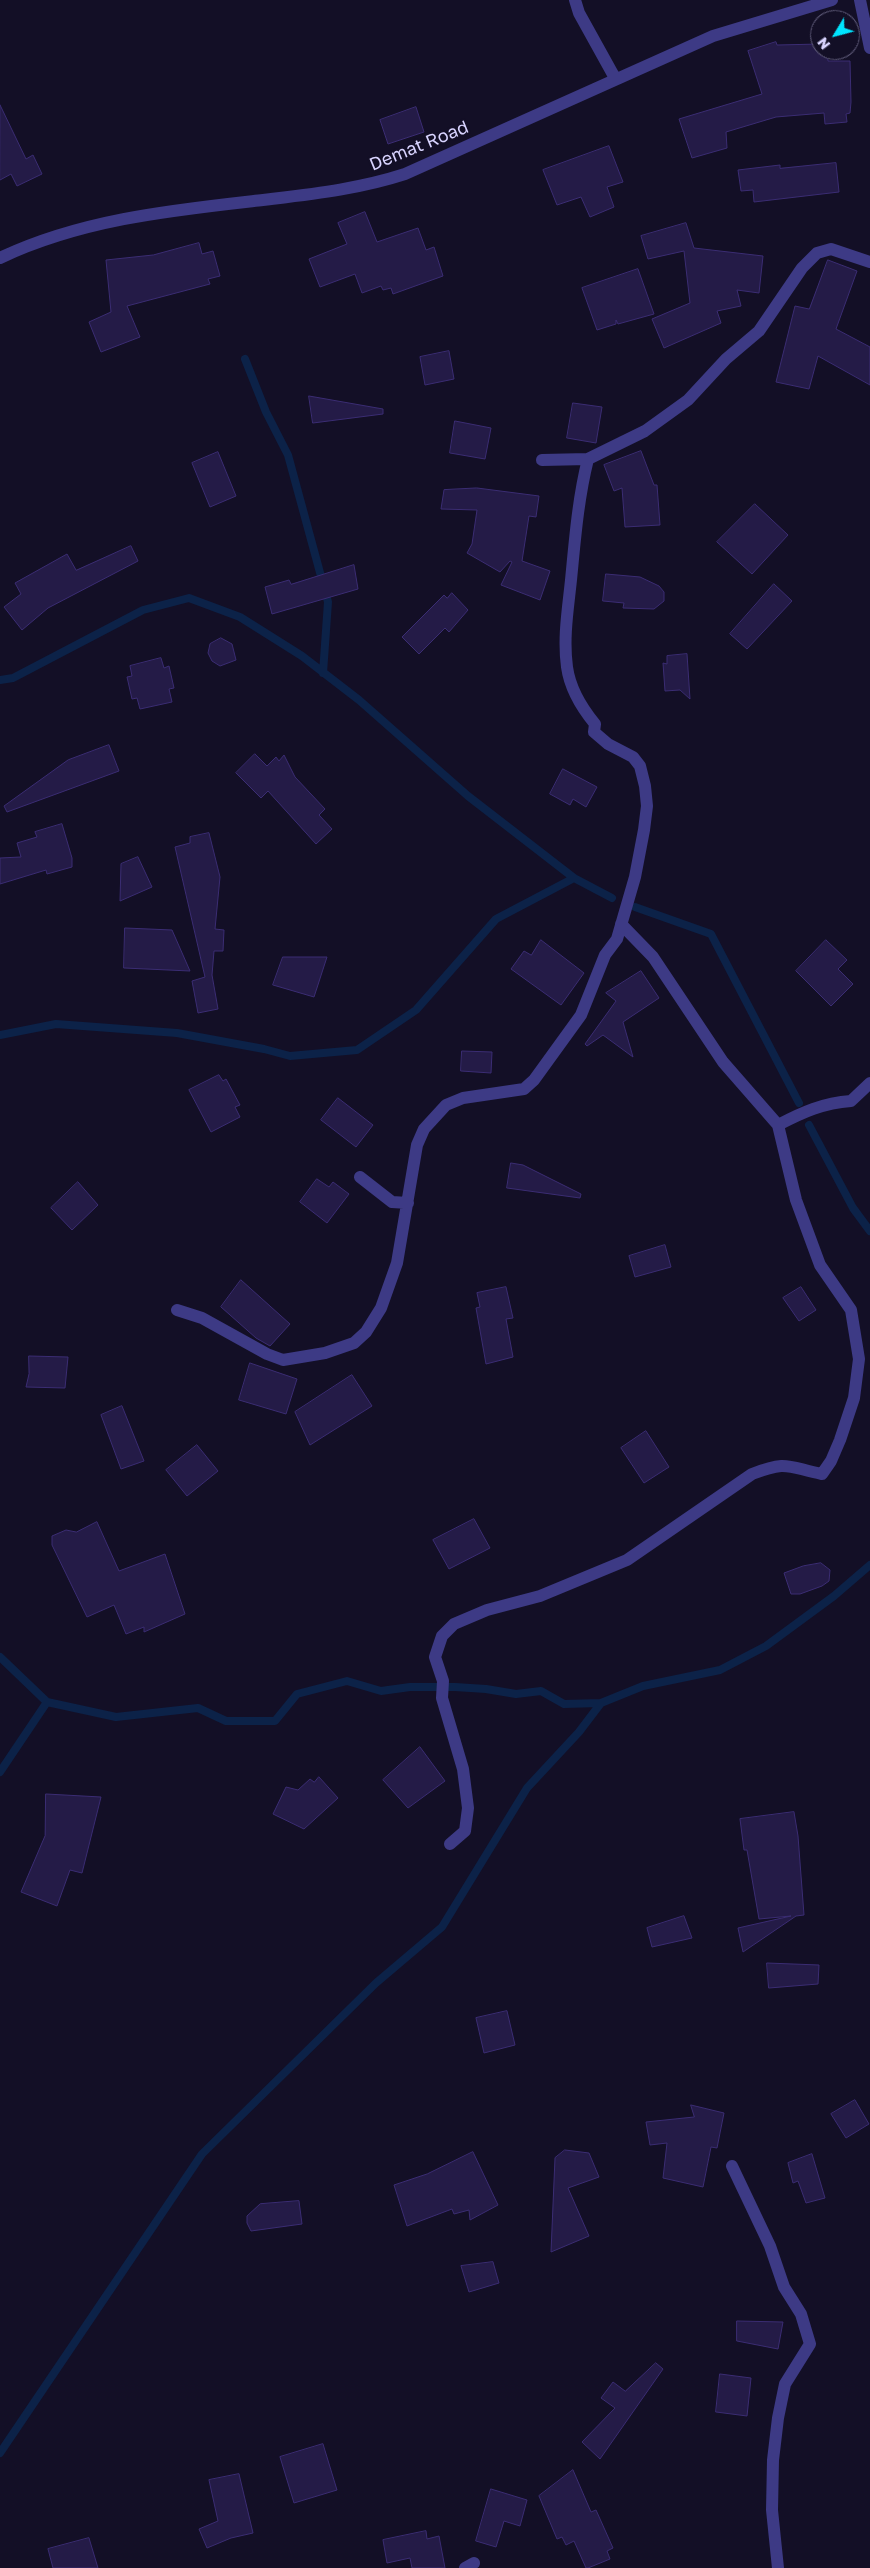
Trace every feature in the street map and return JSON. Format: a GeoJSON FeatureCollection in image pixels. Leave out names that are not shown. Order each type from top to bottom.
{"type":"FeatureCollection","features":[{"type":"Feature","properties":{"kind":"street"},"geometry":{"type":"LineString","coordinates":[[575,0],[579,12],[615,78]]}},
{"type":"Feature","properties":{"kind":"street","name":"Demat Road"},"geometry":{"type":"LineString","coordinates":[[0,258],[66,232],[121,218],[337,191],[374,184],[405,174],[615,78],[713,36],[832,0]]}},
{"type":"Feature","properties":{"kind":"street"},"geometry":{"type":"LineString","coordinates":[[860,0],[870,48]]}},
{"type":"Feature","properties":{"kind":"street"},"geometry":{"type":"LineString","coordinates":[[542,460],[588,459],[645,431],[688,400],[726,359],[760,331],[802,268],[817,253],[832,249],[870,262]]}},
{"type":"Feature","properties":{"kind":"street"},"geometry":{"type":"LineString","coordinates":[[177,1310],[202,1318],[266,1354],[284,1360],[326,1352],[354,1343],[366,1332],[380,1308],[397,1263],[417,1146],[424,1129],[434,1115],[446,1105],[464,1098],[524,1089],[534,1080],[581,1015],[605,955],[617,939],[635,877],[647,806],[643,774],[633,757],[608,744],[594,732],[595,724],[582,708],[572,689],[567,668],[565,638],[579,493],[588,459]]}},
{"type":"Feature","properties":{"kind":"street"},"geometry":{"type":"LineString","coordinates":[[450,1844],[465,1831],[468,1808],[463,1769],[442,1698],[443,1681],[435,1657],[442,1636],[454,1624],[487,1610],[540,1596],[626,1560],[752,1474],[774,1465],[786,1464],[822,1474],[831,1461],[854,1398],[859,1359],[851,1310],[820,1265],[796,1200],[778,1125],[723,1062],[653,957],[621,924]]}},
{"type":"Feature","properties":{"kind":"street"},"geometry":{"type":"LineString","coordinates":[[778,1125],[810,1109],[830,1102],[851,1102],[870,1083]]}},
{"type":"Feature","properties":{"kind":"street"},"geometry":{"type":"LineString","coordinates":[[360,1177],[392,1202],[408,1203]]}},
{"type":"Feature","properties":{"kind":"street"},"geometry":{"type":"LineString","coordinates":[[732,2166],[770,2246],[784,2287],[801,2314],[810,2344],[786,2384],[778,2418],[773,2460],[772,2510],[778,2568]]}},
{"type":"Feature","properties":{"kind":"building"},"geometry":{"type":"Polygon","coordinates":[[[776,42],[777,45],[810,44],[810,60],[850,61],[851,102],[850,113],[846,114],[847,122],[825,124],[824,113],[776,117],[726,132],[727,148],[692,158],[679,119],[762,94],[748,51],[776,42]]]}},
{"type":"Feature","properties":{"kind":"building"},"geometry":{"type":"Polygon","coordinates":[[[0,105],[26,159],[33,155],[42,174],[17,186],[11,174],[0,180],[0,105]]]}},
{"type":"Feature","properties":{"kind":"building"},"geometry":{"type":"Polygon","coordinates":[[[416,107],[424,132],[388,144],[380,120],[416,107]]]}},
{"type":"Feature","properties":{"kind":"building"},"geometry":{"type":"Polygon","coordinates":[[[609,146],[623,182],[607,187],[614,207],[590,217],[581,197],[557,205],[543,170],[609,146]]]}},
{"type":"Feature","properties":{"kind":"building"},"geometry":{"type":"Polygon","coordinates":[[[836,163],[839,192],[754,202],[753,190],[741,191],[738,170],[780,165],[780,168],[836,163]]]}},
{"type":"Feature","properties":{"kind":"building"},"geometry":{"type":"Polygon","coordinates":[[[365,212],[377,242],[418,228],[426,250],[434,247],[443,276],[393,294],[391,288],[383,290],[381,286],[362,293],[355,274],[320,287],[309,259],[347,244],[338,223],[365,212]]]}},
{"type":"Feature","properties":{"kind":"building"},"geometry":{"type":"Polygon","coordinates":[[[686,223],[694,248],[763,256],[759,293],[737,290],[741,306],[717,311],[721,323],[664,348],[652,319],[690,303],[684,251],[648,259],[641,236],[686,223]]]}},
{"type":"Feature","properties":{"kind":"building"},"geometry":{"type":"Polygon","coordinates":[[[199,243],[202,254],[213,251],[220,276],[208,279],[210,284],[127,306],[140,337],[101,352],[89,322],[111,312],[106,260],[153,255],[199,243]]]}},
{"type":"Feature","properties":{"kind":"building"},"geometry":{"type":"Polygon","coordinates":[[[828,260],[857,271],[836,329],[870,347],[870,385],[818,356],[809,389],[776,382],[795,306],[809,309],[828,260]]]}},
{"type":"Feature","properties":{"kind":"building"},"geometry":{"type":"Polygon","coordinates":[[[638,269],[654,314],[618,324],[616,320],[616,324],[597,330],[582,288],[638,269]]]}},
{"type":"Feature","properties":{"kind":"building"},"geometry":{"type":"Polygon","coordinates":[[[449,351],[454,379],[425,385],[420,357],[449,351]]]}},
{"type":"Feature","properties":{"kind":"building"},"geometry":{"type":"Polygon","coordinates":[[[309,396],[383,409],[383,414],[313,423],[309,396]]]}},
{"type":"Feature","properties":{"kind":"building"},"geometry":{"type":"Polygon","coordinates":[[[573,403],[602,407],[596,443],[567,438],[573,403]]]}},
{"type":"Feature","properties":{"kind":"building"},"geometry":{"type":"Polygon","coordinates":[[[455,421],[491,428],[485,459],[450,453],[455,421]]]}},
{"type":"Feature","properties":{"kind":"building"},"geometry":{"type":"Polygon","coordinates":[[[641,451],[654,485],[657,485],[660,525],[625,527],[622,488],[614,491],[604,465],[641,451]]]}},
{"type":"Feature","properties":{"kind":"building"},"geometry":{"type":"Polygon","coordinates":[[[218,452],[236,496],[210,507],[192,463],[218,452]]]}},
{"type":"Feature","properties":{"kind":"building"},"geometry":{"type":"Polygon","coordinates":[[[477,488],[539,496],[536,517],[529,516],[522,561],[550,571],[540,600],[501,585],[512,562],[510,561],[500,572],[467,553],[472,544],[477,510],[441,509],[444,490],[477,488]]]}},
{"type":"Feature","properties":{"kind":"building"},"geometry":{"type":"Polygon","coordinates":[[[755,504],[788,535],[752,574],[717,542],[755,504]]]}},
{"type":"Feature","properties":{"kind":"building"},"geometry":{"type":"Polygon","coordinates":[[[131,546],[138,561],[48,608],[22,630],[4,607],[21,594],[15,583],[67,554],[76,570],[131,546]]]}},
{"type":"Feature","properties":{"kind":"building"},"geometry":{"type":"Polygon","coordinates":[[[354,565],[358,589],[272,614],[265,587],[289,580],[291,584],[354,565]]]}},
{"type":"Feature","properties":{"kind":"building"},"geometry":{"type":"Polygon","coordinates":[[[606,574],[640,577],[659,586],[664,592],[664,601],[654,609],[623,608],[624,603],[603,601],[606,574]]]}},
{"type":"Feature","properties":{"kind":"building"},"geometry":{"type":"Polygon","coordinates":[[[774,584],[792,601],[747,649],[730,634],[774,584]]]}},
{"type":"Feature","properties":{"kind":"building"},"geometry":{"type":"Polygon","coordinates":[[[452,593],[468,610],[449,632],[445,628],[419,654],[402,637],[444,595],[447,598],[452,593]]]}},
{"type":"Feature","properties":{"kind":"building"},"geometry":{"type":"Polygon","coordinates":[[[221,638],[232,644],[236,660],[220,666],[212,661],[208,653],[210,644],[221,638]]]}},
{"type":"Feature","properties":{"kind":"building"},"geometry":{"type":"Polygon","coordinates":[[[687,654],[690,699],[680,690],[665,691],[663,663],[667,664],[667,656],[687,654]]]}},
{"type":"Feature","properties":{"kind":"building"},"geometry":{"type":"Polygon","coordinates":[[[161,658],[164,668],[169,666],[174,688],[169,689],[172,702],[140,709],[137,698],[132,699],[127,677],[132,676],[130,666],[161,658]]]}},
{"type":"Feature","properties":{"kind":"building"},"geometry":{"type":"Polygon","coordinates":[[[109,745],[119,771],[7,812],[4,806],[68,760],[109,745]]]}},
{"type":"Feature","properties":{"kind":"building"},"geometry":{"type":"Polygon","coordinates":[[[255,754],[267,766],[276,757],[279,761],[284,755],[295,777],[325,809],[319,815],[332,829],[316,844],[268,791],[261,798],[236,773],[255,754]]]}},
{"type":"Feature","properties":{"kind":"building"},"geometry":{"type":"Polygon","coordinates":[[[563,769],[597,787],[586,807],[573,799],[570,805],[550,794],[563,769]]]}},
{"type":"Feature","properties":{"kind":"building"},"geometry":{"type":"Polygon","coordinates":[[[62,824],[72,858],[72,867],[47,874],[46,870],[0,884],[0,858],[21,857],[17,843],[37,837],[35,832],[62,824]]]}},
{"type":"Feature","properties":{"kind":"building"},"geometry":{"type":"Polygon","coordinates":[[[209,833],[220,877],[215,929],[224,930],[223,951],[214,951],[212,975],[218,1009],[198,1013],[192,981],[205,977],[175,847],[190,843],[190,837],[209,833]]]}},
{"type":"Feature","properties":{"kind":"building"},"geometry":{"type":"Polygon","coordinates":[[[138,857],[152,887],[120,901],[121,864],[138,857]]]}},
{"type":"Feature","properties":{"kind":"building"},"geometry":{"type":"Polygon","coordinates":[[[125,928],[172,930],[190,971],[124,968],[125,928]]]}},
{"type":"Feature","properties":{"kind":"building"},"geometry":{"type":"Polygon","coordinates":[[[541,940],[584,973],[561,1005],[511,969],[524,951],[531,955],[541,940]]]}},
{"type":"Feature","properties":{"kind":"building"},"geometry":{"type":"Polygon","coordinates":[[[826,940],[847,960],[838,969],[853,984],[831,1006],[796,971],[826,940]]]}},
{"type":"Feature","properties":{"kind":"building"},"geometry":{"type":"Polygon","coordinates":[[[283,957],[327,957],[314,997],[273,985],[283,957]]]}},
{"type":"Feature","properties":{"kind":"building"},"geometry":{"type":"Polygon","coordinates":[[[641,971],[659,998],[623,1022],[633,1057],[603,1035],[587,1046],[585,1044],[616,1001],[606,993],[641,971]]]}},
{"type":"Feature","properties":{"kind":"building"},"geometry":{"type":"Polygon","coordinates":[[[462,1051],[492,1052],[491,1073],[461,1071],[462,1051]]]}},
{"type":"Feature","properties":{"kind":"building"},"geometry":{"type":"Polygon","coordinates":[[[219,1075],[223,1081],[226,1079],[240,1105],[235,1107],[240,1117],[211,1132],[189,1090],[219,1075]]]}},
{"type":"Feature","properties":{"kind":"building"},"geometry":{"type":"Polygon","coordinates":[[[338,1098],[373,1125],[356,1147],[321,1120],[338,1098]]]}},
{"type":"Feature","properties":{"kind":"building"},"geometry":{"type":"Polygon","coordinates":[[[511,1163],[523,1165],[581,1194],[580,1198],[507,1188],[511,1163]]]}},
{"type":"Feature","properties":{"kind":"building"},"geometry":{"type":"Polygon","coordinates":[[[317,1179],[329,1187],[333,1182],[349,1194],[327,1223],[300,1202],[317,1179]]]}},
{"type":"Feature","properties":{"kind":"building"},"geometry":{"type":"Polygon","coordinates":[[[78,1182],[98,1205],[72,1230],[51,1208],[78,1182]]]}},
{"type":"Feature","properties":{"kind":"building"},"geometry":{"type":"Polygon","coordinates":[[[665,1245],[671,1267],[635,1277],[629,1256],[665,1245]]]}},
{"type":"Feature","properties":{"kind":"building"},"geometry":{"type":"Polygon","coordinates":[[[241,1280],[290,1324],[270,1346],[256,1338],[221,1307],[241,1280]]]}},
{"type":"Feature","properties":{"kind":"building"},"geometry":{"type":"Polygon","coordinates":[[[506,1287],[513,1318],[506,1319],[513,1357],[486,1364],[476,1308],[480,1307],[477,1293],[506,1287]]]}},
{"type":"Feature","properties":{"kind":"building"},"geometry":{"type":"Polygon","coordinates":[[[801,1287],[816,1310],[799,1321],[783,1298],[801,1287]]]}},
{"type":"Feature","properties":{"kind":"building"},"geometry":{"type":"Polygon","coordinates":[[[29,1356],[68,1357],[65,1388],[26,1387],[29,1374],[29,1356]]]}},
{"type":"Feature","properties":{"kind":"building"},"geometry":{"type":"Polygon","coordinates":[[[250,1363],[297,1379],[286,1414],[239,1400],[250,1363]]]}},
{"type":"Feature","properties":{"kind":"building"},"geometry":{"type":"Polygon","coordinates":[[[352,1375],[372,1406],[310,1445],[295,1412],[352,1375]]]}},
{"type":"Feature","properties":{"kind":"building"},"geometry":{"type":"Polygon","coordinates":[[[122,1406],[144,1461],[121,1469],[101,1415],[122,1406]]]}},
{"type":"Feature","properties":{"kind":"building"},"geometry":{"type":"Polygon","coordinates":[[[646,1431],[669,1467],[644,1483],[621,1448],[646,1431]]]}},
{"type":"Feature","properties":{"kind":"building"},"geometry":{"type":"Polygon","coordinates":[[[197,1445],[218,1471],[187,1496],[166,1470],[197,1445]]]}},
{"type":"Feature","properties":{"kind":"building"},"geometry":{"type":"Polygon","coordinates":[[[474,1519],[490,1548],[449,1569],[433,1540],[474,1519]]]}},
{"type":"Feature","properties":{"kind":"building"},"geometry":{"type":"Polygon","coordinates":[[[97,1522],[119,1571],[165,1554],[185,1614],[144,1632],[144,1627],[126,1634],[114,1605],[87,1617],[52,1545],[52,1536],[66,1530],[76,1532],[97,1522]]]}},
{"type":"Feature","properties":{"kind":"building"},"geometry":{"type":"Polygon","coordinates":[[[821,1563],[830,1570],[829,1581],[822,1586],[800,1594],[791,1594],[784,1573],[803,1566],[821,1563]]]}},
{"type":"Feature","properties":{"kind":"building"},"geometry":{"type":"Polygon","coordinates":[[[420,1747],[445,1781],[408,1808],[383,1780],[420,1747]]]}},
{"type":"Feature","properties":{"kind":"building"},"geometry":{"type":"Polygon","coordinates":[[[319,1777],[338,1798],[304,1829],[273,1814],[286,1787],[298,1790],[310,1779],[314,1782],[319,1777]]]}},
{"type":"Feature","properties":{"kind":"building"},"geometry":{"type":"Polygon","coordinates":[[[46,1794],[101,1797],[82,1873],[70,1870],[57,1906],[21,1892],[45,1836],[46,1794]]]}},
{"type":"Feature","properties":{"kind":"building"},"geometry":{"type":"Polygon","coordinates":[[[794,1812],[798,1836],[804,1915],[796,1916],[743,1952],[738,1928],[791,1916],[759,1919],[747,1850],[744,1850],[740,1819],[794,1812]]]}},
{"type":"Feature","properties":{"kind":"building"},"geometry":{"type":"Polygon","coordinates":[[[684,1916],[692,1938],[652,1947],[647,1928],[684,1916]]]}},
{"type":"Feature","properties":{"kind":"building"},"geometry":{"type":"Polygon","coordinates":[[[767,1963],[819,1965],[818,1984],[769,1988],[767,1963]]]}},
{"type":"Feature","properties":{"kind":"building"},"geometry":{"type":"Polygon","coordinates":[[[507,2011],[515,2045],[484,2053],[476,2018],[507,2011]]]}},
{"type":"Feature","properties":{"kind":"building"},"geometry":{"type":"Polygon","coordinates":[[[855,2100],[869,2124],[846,2138],[831,2114],[855,2100]]]}},
{"type":"Feature","properties":{"kind":"building"},"geometry":{"type":"Polygon","coordinates":[[[691,2105],[724,2113],[717,2148],[711,2147],[703,2187],[663,2178],[667,2143],[650,2145],[646,2122],[694,2117],[691,2105]]]}},
{"type":"Feature","properties":{"kind":"building"},"geometry":{"type":"Polygon","coordinates":[[[565,2150],[589,2153],[599,2177],[568,2188],[589,2236],[551,2252],[555,2158],[565,2150]]]}},
{"type":"Feature","properties":{"kind":"building"},"geometry":{"type":"Polygon","coordinates":[[[473,2152],[498,2205],[470,2220],[469,2210],[454,2214],[452,2209],[407,2226],[394,2185],[427,2174],[473,2152]]]}},
{"type":"Feature","properties":{"kind":"building"},"geometry":{"type":"Polygon","coordinates":[[[812,2154],[825,2198],[806,2203],[798,2181],[793,2183],[788,2163],[812,2154]]]}},
{"type":"Feature","properties":{"kind":"building"},"geometry":{"type":"Polygon","coordinates":[[[299,2201],[302,2224],[251,2231],[247,2223],[247,2216],[260,2204],[299,2201]]]}},
{"type":"Feature","properties":{"kind":"building"},"geometry":{"type":"Polygon","coordinates":[[[493,2262],[499,2283],[469,2292],[461,2266],[493,2262]]]}},
{"type":"Feature","properties":{"kind":"building"},"geometry":{"type":"Polygon","coordinates":[[[737,2321],[783,2322],[778,2349],[737,2341],[737,2321]]]}},
{"type":"Feature","properties":{"kind":"building"},"geometry":{"type":"Polygon","coordinates":[[[656,2363],[663,2369],[600,2459],[582,2442],[615,2408],[601,2398],[613,2382],[625,2391],[656,2363]]]}},
{"type":"Feature","properties":{"kind":"building"},"geometry":{"type":"Polygon","coordinates":[[[720,2374],[751,2378],[747,2416],[716,2412],[720,2374]]]}},
{"type":"Feature","properties":{"kind":"building"},"geometry":{"type":"Polygon","coordinates":[[[323,2444],[337,2490],[294,2503],[280,2457],[323,2444]]]}},
{"type":"Feature","properties":{"kind":"building"},"geometry":{"type":"Polygon","coordinates":[[[573,2470],[591,2512],[596,2510],[613,2548],[607,2551],[610,2559],[588,2568],[586,2568],[574,2541],[566,2545],[562,2537],[557,2539],[539,2496],[573,2470]]]}},
{"type":"Feature","properties":{"kind":"building"},"geometry":{"type":"Polygon","coordinates":[[[239,2474],[253,2533],[231,2538],[207,2548],[199,2529],[218,2521],[209,2480],[239,2474]]]}},
{"type":"Feature","properties":{"kind":"building"},"geometry":{"type":"Polygon","coordinates":[[[491,2489],[527,2500],[520,2526],[504,2521],[496,2547],[476,2541],[491,2489]]]}},
{"type":"Feature","properties":{"kind":"building"},"geometry":{"type":"Polygon","coordinates":[[[426,2531],[427,2539],[439,2536],[445,2568],[412,2568],[410,2558],[387,2563],[383,2540],[426,2531]]]}},
{"type":"Feature","properties":{"kind":"building"},"geometry":{"type":"Polygon","coordinates":[[[89,2538],[98,2568],[53,2568],[48,2549],[89,2538]]]}},
{"type":"Feature","properties":{"kind":"waterway"},"geometry":{"type":"LineString","coordinates":[[245,359],[266,412],[288,455],[328,602],[323,673]]}},
{"type":"Feature","properties":{"kind":"waterway"},"geometry":{"type":"LineString","coordinates":[[0,680],[13,678],[143,610],[189,598],[240,617],[302,656],[359,700],[468,796],[574,878]]}},
{"type":"Feature","properties":{"kind":"waterway"},"geometry":{"type":"LineString","coordinates":[[0,1035],[56,1024],[177,1033],[264,1049],[290,1056],[357,1050],[416,1010],[496,919],[574,878],[612,898]]}},
{"type":"Feature","properties":{"kind":"waterway"},"geometry":{"type":"LineString","coordinates":[[635,907],[711,934],[799,1103]]}},
{"type":"Feature","properties":{"kind":"waterway"},"geometry":{"type":"LineString","coordinates":[[809,1125],[853,1208],[870,1231]]}},
{"type":"Feature","properties":{"kind":"waterway"},"geometry":{"type":"LineString","coordinates":[[0,1657],[47,1702],[116,1717],[198,1708],[226,1721],[275,1721],[297,1694],[347,1681],[381,1691],[410,1687],[486,1689],[516,1694],[541,1691],[564,1704],[601,1703],[643,1686],[720,1670],[766,1646],[834,1596],[870,1565]]}},
{"type":"Feature","properties":{"kind":"waterway"},"geometry":{"type":"LineString","coordinates":[[0,1772],[47,1702]]}},
{"type":"Feature","properties":{"kind":"waterway"},"geometry":{"type":"LineString","coordinates":[[0,2453],[202,2154],[376,1983],[442,1927],[527,1788],[579,1732],[601,1703]]}}]}
